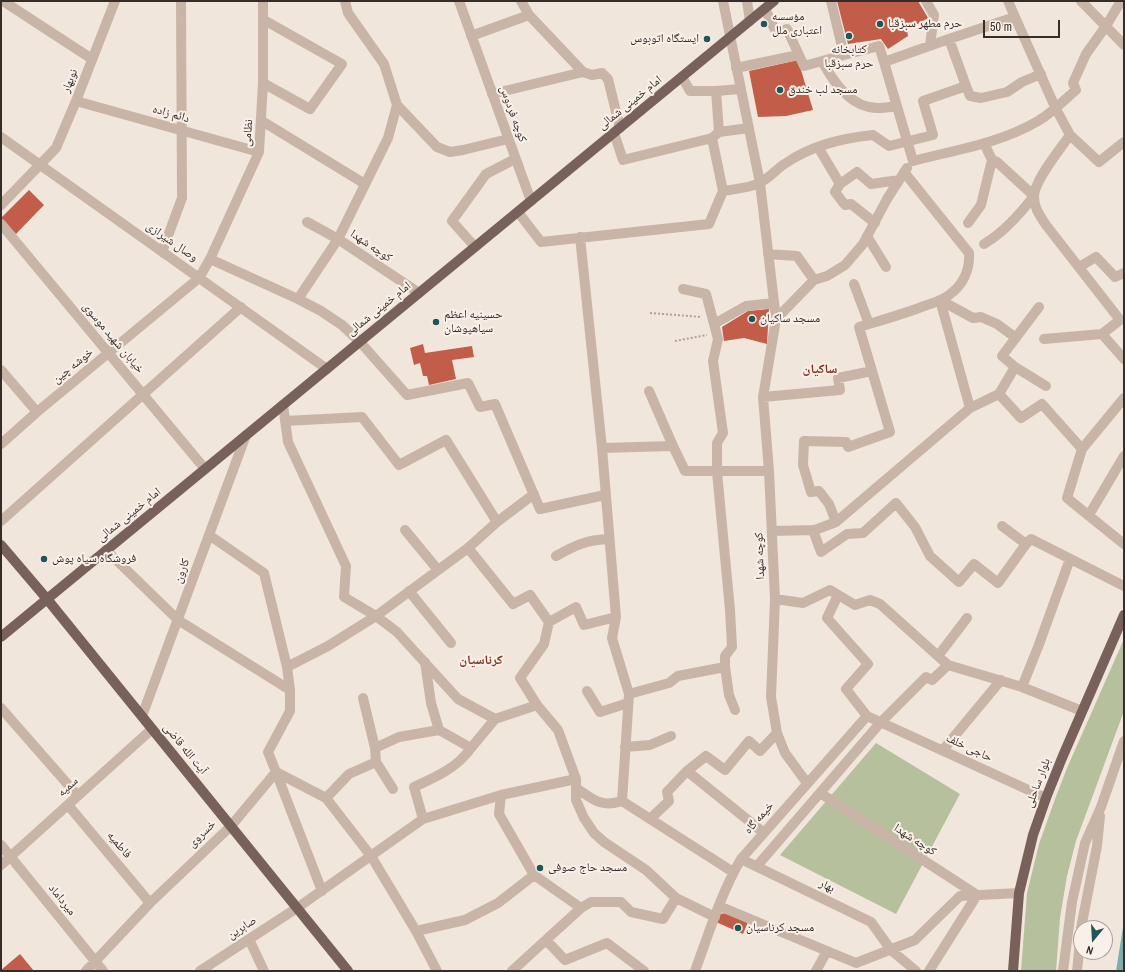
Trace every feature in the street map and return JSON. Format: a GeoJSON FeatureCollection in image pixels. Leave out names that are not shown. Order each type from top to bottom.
{"type":"FeatureCollection","features":[{"type":"Feature","properties":{"kind":"main road","name":"امام خمینی شمالی"},"geometry":{"type":"LineString","coordinates":[[1,637],[774,1]]}},
{"type":"Feature","properties":{"kind":"main road","name":"آیت الله قاضی"},"geometry":{"type":"LineString","coordinates":[[1,545],[47,599],[348,971]]}},
{"type":"Feature","properties":{"kind":"main road","name":"بلوار ساحلی"},"geometry":{"type":"LineString","coordinates":[[1013,971],[1019,892],[1033,835],[1046,798],[1124,615]]}},
{"type":"Feature","properties":{"kind":"street"},"geometry":{"type":"LineString","coordinates":[[3,1],[92,59]]}},
{"type":"Feature","properties":{"kind":"street","name":"نوبهار"},"geometry":{"type":"LineString","coordinates":[[1,205],[56,148],[115,1]]}},
{"type":"Feature","properties":{"kind":"street"},"geometry":{"type":"LineString","coordinates":[[162,252],[182,198],[181,1]]}},
{"type":"Feature","properties":{"kind":"street","name":"نظامی"},"geometry":{"type":"LineString","coordinates":[[199,278],[210,259],[260,152],[263,83],[263,1]]}},
{"type":"Feature","properties":{"kind":"street"},"geometry":{"type":"LineString","coordinates":[[344,1],[348,13],[384,64],[397,105],[437,147],[450,152],[508,139]]}},
{"type":"Feature","properties":{"kind":"street","name":"کوچه فردوس"},"geometry":{"type":"LineString","coordinates":[[458,1],[531,201]]}},
{"type":"Feature","properties":{"kind":"street"},"geometry":{"type":"LineString","coordinates":[[522,1],[529,15],[583,72],[592,75],[602,74],[608,79],[623,160],[716,135],[749,128]]}},
{"type":"Feature","properties":{"kind":"street","name":"کوچه شهدا"},"geometry":{"type":"LineString","coordinates":[[723,1],[729,38],[760,183],[776,319],[763,397],[775,599],[771,697],[777,733],[785,753],[807,783]]}},
{"type":"Feature","properties":{"kind":"street"},"geometry":{"type":"LineString","coordinates":[[747,1],[750,21]]}},
{"type":"Feature","properties":{"kind":"street"},"geometry":{"type":"LineString","coordinates":[[832,1],[844,55]]}},
{"type":"Feature","properties":{"kind":"street"},"geometry":{"type":"LineString","coordinates":[[926,1],[934,15],[930,45]]}},
{"type":"Feature","properties":{"kind":"street"},"geometry":{"type":"LineString","coordinates":[[1008,1],[1055,107],[1070,135],[1099,162],[1124,142]]}},
{"type":"Feature","properties":{"kind":"street"},"geometry":{"type":"LineString","coordinates":[[1081,1],[1124,45]]}},
{"type":"Feature","properties":{"kind":"street"},"geometry":{"type":"LineString","coordinates":[[776,319],[814,280],[827,276],[845,265],[863,244],[901,176],[913,161],[984,143],[1021,130],[1040,120],[1076,90],[1073,83],[1086,54],[1106,26],[1121,1]]}},
{"type":"Feature","properties":{"kind":"street"},"geometry":{"type":"LineString","coordinates":[[765,9],[776,32],[786,29],[804,66],[879,46],[913,161]]}},
{"type":"Feature","properties":{"kind":"street"},"geometry":{"type":"LineString","coordinates":[[471,36],[529,15]]}},
{"type":"Feature","properties":{"kind":"street"},"geometry":{"type":"LineString","coordinates":[[884,62],[1015,17]]}},
{"type":"Feature","properties":{"kind":"street"},"geometry":{"type":"LineString","coordinates":[[263,83],[310,109],[342,64],[264,20]]}},
{"type":"Feature","properties":{"kind":"street"},"geometry":{"type":"LineString","coordinates":[[948,39],[970,96],[981,98],[1007,92],[1022,82],[1041,74]]}},
{"type":"Feature","properties":{"kind":"street"},"geometry":{"type":"LineString","coordinates":[[736,68],[798,55]]}},
{"type":"Feature","properties":{"kind":"street"},"geometry":{"type":"LineString","coordinates":[[822,61],[832,79],[847,96],[861,105],[877,108],[897,106]]}},
{"type":"Feature","properties":{"kind":"street"},"geometry":{"type":"LineString","coordinates":[[492,94],[583,72]]}},
{"type":"Feature","properties":{"kind":"street"},"geometry":{"type":"LineString","coordinates":[[682,77],[690,91],[740,89]]}},
{"type":"Feature","properties":{"kind":"street"},"geometry":{"type":"LineString","coordinates":[[723,191],[760,183],[786,162],[818,147],[851,137],[873,135],[889,146],[933,135],[923,101],[966,86]]}},
{"type":"Feature","properties":{"kind":"street"},"geometry":{"type":"LineString","coordinates":[[518,212],[541,242],[709,224],[723,191],[716,135],[716,91]]}},
{"type":"Feature","properties":{"kind":"street","name":"دائم زاده"},"geometry":{"type":"LineString","coordinates":[[76,101],[260,152]]}},
{"type":"Feature","properties":{"kind":"street"},"geometry":{"type":"LineString","coordinates":[[298,299],[338,239],[388,138],[397,105]]}},
{"type":"Feature","properties":{"kind":"street"},"geometry":{"type":"LineString","coordinates":[[262,121],[365,184]]}},
{"type":"Feature","properties":{"kind":"street"},"geometry":{"type":"LineString","coordinates":[[984,244],[994,238],[1034,196],[1038,182],[1070,135]]}},
{"type":"Feature","properties":{"kind":"street","name":"وصال شیرازی"},"geometry":{"type":"LineString","coordinates":[[1,137],[327,369]]}},
{"type":"Feature","properties":{"kind":"street"},"geometry":{"type":"LineString","coordinates":[[968,223],[981,206],[992,160],[984,143]]}},
{"type":"Feature","properties":{"kind":"street"},"geometry":{"type":"LineString","coordinates":[[818,147],[840,184]]}},
{"type":"Feature","properties":{"kind":"street"},"geometry":{"type":"LineString","coordinates":[[475,247],[452,221],[486,174],[515,159]]}},
{"type":"Feature","properties":{"kind":"street"},"geometry":{"type":"LineString","coordinates":[[992,160],[997,162],[1034,196],[1036,209],[1046,225],[1120,320],[1102,334],[1044,339]]}},
{"type":"Feature","properties":{"kind":"street"},"geometry":{"type":"LineString","coordinates":[[875,223],[851,204],[845,205],[835,192],[840,184],[857,172],[871,184],[901,176]]}},
{"type":"Feature","properties":{"kind":"street"},"geometry":{"type":"LineString","coordinates":[[836,522],[829,504],[819,491],[811,492],[803,465],[804,441],[846,442],[848,447],[890,432],[859,327],[906,313],[949,295],[958,287],[966,275],[970,262],[969,253],[901,176]]}},
{"type":"Feature","properties":{"kind":"street","name":"کوچه شهدا"},"geometry":{"type":"LineString","coordinates":[[307,222],[338,239],[419,294]]}},
{"type":"Feature","properties":{"kind":"street","name":"خیابان شهید موسوی"},"geometry":{"type":"LineString","coordinates":[[1,224],[205,469]]}},
{"type":"Feature","properties":{"kind":"street"},"geometry":{"type":"LineString","coordinates":[[867,236],[886,267]]}},
{"type":"Feature","properties":{"kind":"street"},"geometry":{"type":"LineString","coordinates":[[580,237],[602,448],[616,617],[612,638],[629,698],[622,801]]}},
{"type":"Feature","properties":{"kind":"street"},"geometry":{"type":"LineString","coordinates":[[768,254],[797,256],[814,280]]}},
{"type":"Feature","properties":{"kind":"street"},"geometry":{"type":"LineString","coordinates":[[1079,267],[1096,258],[1115,277],[1124,273]]}},
{"type":"Feature","properties":{"kind":"street"},"geometry":{"type":"LineString","coordinates":[[210,259],[322,311],[342,325],[360,342],[407,395],[468,383],[480,408],[495,404],[540,509],[605,495]]}},
{"type":"Feature","properties":{"kind":"street","name":"خوشه چین"},"geometry":{"type":"LineString","coordinates":[[1,444],[37,412],[199,278]]}},
{"type":"Feature","properties":{"kind":"street"},"geometry":{"type":"LineString","coordinates":[[854,284],[869,324]]}},
{"type":"Feature","properties":{"kind":"street"},"geometry":{"type":"LineString","coordinates":[[683,289],[706,294],[718,339],[713,361],[722,434],[717,443],[717,472],[732,639],[732,647],[725,656],[725,667],[729,695],[735,710]]}},
{"type":"Feature","properties":{"kind":"street"},"geometry":{"type":"LineString","coordinates":[[940,300],[973,318],[982,317],[997,324],[1016,338]]}},
{"type":"Feature","properties":{"kind":"street"},"geometry":{"type":"LineString","coordinates":[[940,300],[970,408]]}},
{"type":"Feature","properties":{"kind":"street"},"geometry":{"type":"LineString","coordinates":[[714,325],[746,306],[774,303]]}},
{"type":"Feature","properties":{"kind":"street"},"geometry":{"type":"LineString","coordinates":[[1039,307],[1002,356],[1015,367],[1046,386]]}},
{"type":"Feature","properties":{"kind":"street"},"geometry":{"type":"LineString","coordinates":[[1,521],[241,308]]}},
{"type":"Feature","properties":{"kind":"street"},"geometry":{"type":"LineString","coordinates":[[1102,334],[1124,359]]}},
{"type":"Feature","properties":{"kind":"street"},"geometry":{"type":"LineString","coordinates":[[772,531],[813,530],[836,522],[970,408],[999,394],[1015,367]]}},
{"type":"Feature","properties":{"kind":"street"},"geometry":{"type":"LineString","coordinates":[[1,370],[37,412]]}},
{"type":"Feature","properties":{"kind":"street"},"geometry":{"type":"LineString","coordinates":[[763,397],[840,390],[838,378],[872,371]]}},
{"type":"Feature","properties":{"kind":"street"},"geometry":{"type":"LineString","coordinates":[[649,391],[685,471],[768,471]]}},
{"type":"Feature","properties":{"kind":"street"},"geometry":{"type":"LineString","coordinates":[[999,394],[1021,418],[1042,404],[1082,449]]}},
{"type":"Feature","properties":{"kind":"street"},"geometry":{"type":"LineString","coordinates":[[1124,398],[1082,449],[1067,498],[1124,544]]}},
{"type":"Feature","properties":{"kind":"street"},"geometry":{"type":"LineString","coordinates":[[283,405],[288,442],[346,566],[344,597],[376,616],[396,632],[458,698],[495,719]]}},
{"type":"Feature","properties":{"kind":"street"},"geometry":{"type":"LineString","coordinates":[[285,421],[362,416],[399,465],[446,440],[497,522]]}},
{"type":"Feature","properties":{"kind":"street","name":"کارون"},"geometry":{"type":"LineString","coordinates":[[142,716],[246,435]]}},
{"type":"Feature","properties":{"kind":"street"},"geometry":{"type":"LineString","coordinates":[[602,448],[673,446]]}},
{"type":"Feature","properties":{"kind":"street"},"geometry":{"type":"LineString","coordinates":[[1089,516],[1124,456]]}},
{"type":"Feature","properties":{"kind":"street"},"geometry":{"type":"LineString","coordinates":[[286,668],[328,646],[376,616],[468,548],[497,522],[534,494]]}},
{"type":"Feature","properties":{"kind":"street"},"geometry":{"type":"LineString","coordinates":[[813,530],[821,552],[847,534],[863,533],[896,503],[915,527],[930,556],[959,582],[974,564],[998,583],[1030,538],[1124,586]]}},
{"type":"Feature","properties":{"kind":"street"},"geometry":{"type":"LineString","coordinates":[[1002,526],[1026,544]]}},
{"type":"Feature","properties":{"kind":"street"},"geometry":{"type":"LineString","coordinates":[[406,530],[438,570]]}},
{"type":"Feature","properties":{"kind":"street"},"geometry":{"type":"LineString","coordinates":[[209,535],[264,573],[290,690],[290,710],[268,752],[322,891]]}},
{"type":"Feature","properties":{"kind":"street"},"geometry":{"type":"LineString","coordinates":[[556,556],[575,545],[593,539],[609,539]]}},
{"type":"Feature","properties":{"kind":"street"},"geometry":{"type":"LineString","coordinates":[[468,548],[514,604],[530,595],[549,622],[544,644],[520,678],[537,705],[558,730],[576,783],[576,800],[584,818],[594,833],[604,842],[646,870],[676,898],[715,917]]}},
{"type":"Feature","properties":{"kind":"street"},"geometry":{"type":"LineString","coordinates":[[106,550],[178,620],[290,690]]}},
{"type":"Feature","properties":{"kind":"street"},"geometry":{"type":"LineString","coordinates":[[1022,687],[1070,559]]}},
{"type":"Feature","properties":{"kind":"street"},"geometry":{"type":"LineString","coordinates":[[775,599],[803,603],[830,590],[855,605],[870,600],[880,604],[948,665],[1022,687],[1082,711]]}},
{"type":"Feature","properties":{"kind":"street"},"geometry":{"type":"LineString","coordinates":[[409,591],[451,643]]}},
{"type":"Feature","properties":{"kind":"street"},"geometry":{"type":"LineString","coordinates":[[838,595],[826,618],[868,664],[846,689],[867,716],[882,722]]}},
{"type":"Feature","properties":{"kind":"street"},"geometry":{"type":"LineString","coordinates":[[549,622],[576,607],[584,625],[616,617]]}},
{"type":"Feature","properties":{"kind":"street"},"geometry":{"type":"LineString","coordinates":[[938,656],[967,618]]}},
{"type":"Feature","properties":{"kind":"street"},"geometry":{"type":"LineString","coordinates":[[425,662],[430,703],[440,730],[471,748]]}},
{"type":"Feature","properties":{"kind":"street"},"geometry":{"type":"LineString","coordinates":[[756,866],[882,722],[926,676],[932,680],[948,665]]}},
{"type":"Feature","properties":{"kind":"street"},"geometry":{"type":"LineString","coordinates":[[587,691],[600,712],[629,698],[669,683],[678,676],[725,667]]}},
{"type":"Feature","properties":{"kind":"street"},"geometry":{"type":"LineString","coordinates":[[944,750],[1001,680]]}},
{"type":"Feature","properties":{"kind":"street"},"geometry":{"type":"LineString","coordinates":[[363,698],[375,748],[376,762],[393,789]]}},
{"type":"Feature","properties":{"kind":"street"},"geometry":{"type":"LineString","coordinates":[[423,819],[414,787],[444,773],[457,764],[495,719],[537,705]]}},
{"type":"Feature","properties":{"kind":"street"},"geometry":{"type":"LineString","coordinates":[[1,708],[78,796]]}},
{"type":"Feature","properties":{"kind":"street","name":"خیمه گاه"},"geometry":{"type":"LineString","coordinates":[[695,971],[719,906],[733,872],[741,859],[867,716]]}},
{"type":"Feature","properties":{"kind":"street","name":"حاجی خلف"},"geometry":{"type":"LineString","coordinates":[[882,722],[1046,798]]}},
{"type":"Feature","properties":{"kind":"street","name":"سمیه"},"geometry":{"type":"LineString","coordinates":[[1,864],[152,729]]}},
{"type":"Feature","properties":{"kind":"street"},"geometry":{"type":"LineString","coordinates":[[375,748],[399,737],[440,730]]}},
{"type":"Feature","properties":{"kind":"street"},"geometry":{"type":"LineString","coordinates":[[650,819],[669,801],[667,792],[687,771],[706,756],[725,770],[749,741],[760,751],[777,733]]}},
{"type":"Feature","properties":{"kind":"street"},"geometry":{"type":"LineString","coordinates":[[625,747],[650,745],[671,736]]}},
{"type":"Feature","properties":{"kind":"street"},"geometry":{"type":"LineString","coordinates":[[1063,971],[1077,873],[1085,843],[1101,806],[1124,741]]}},
{"type":"Feature","properties":{"kind":"street"},"geometry":{"type":"LineString","coordinates":[[326,798],[349,774],[376,762]]}},
{"type":"Feature","properties":{"kind":"street"},"geometry":{"type":"LineString","coordinates":[[687,771],[764,833]]}},
{"type":"Feature","properties":{"kind":"street"},"geometry":{"type":"LineString","coordinates":[[276,772],[326,798],[371,856],[416,931],[437,971]]}},
{"type":"Feature","properties":{"kind":"street","name":"خسروی"},"geometry":{"type":"LineString","coordinates":[[86,971],[150,903],[231,826],[276,772]]}},
{"type":"Feature","properties":{"kind":"street"},"geometry":{"type":"LineString","coordinates":[[576,783],[599,802],[610,804],[622,801],[733,872]]}},
{"type":"Feature","properties":{"kind":"street","name":"صابرین"},"geometry":{"type":"LineString","coordinates":[[205,970],[322,891],[423,819],[501,795],[576,783]]}},
{"type":"Feature","properties":{"kind":"street","name":"کوچه شهدا"},"geometry":{"type":"LineString","coordinates":[[820,793],[977,895]]}},
{"type":"Feature","properties":{"kind":"street"},"geometry":{"type":"LineString","coordinates":[[501,795],[499,814],[534,875],[581,908]]}},
{"type":"Feature","properties":{"kind":"street","name":"فاطمیه"},"geometry":{"type":"LineString","coordinates":[[68,805],[150,903]]}},
{"type":"Feature","properties":{"kind":"street"},"geometry":{"type":"LineString","coordinates":[[1083,920],[1097,846],[1101,806]]}},
{"type":"Feature","properties":{"kind":"street","name":"میرداماد"},"geometry":{"type":"LineString","coordinates":[[1,845],[103,971]]}},
{"type":"Feature","properties":{"kind":"street","name":"بهار"},"geometry":{"type":"LineString","coordinates":[[741,859],[870,922],[891,950],[916,971]]}},
{"type":"Feature","properties":{"kind":"street"},"geometry":{"type":"LineString","coordinates":[[416,931],[465,920],[498,903],[534,875]]}},
{"type":"Feature","properties":{"kind":"street"},"geometry":{"type":"LineString","coordinates":[[719,906],[856,963],[915,940],[960,896],[1019,892]]}},
{"type":"Feature","properties":{"kind":"street"},"geometry":{"type":"LineString","coordinates":[[930,971],[977,895]]}},
{"type":"Feature","properties":{"kind":"street"},"geometry":{"type":"LineString","coordinates":[[512,971],[581,908],[591,902],[621,902],[631,912],[663,918],[676,898]]}},
{"type":"Feature","properties":{"kind":"street"},"geometry":{"type":"LineString","coordinates":[[250,939],[264,971]]}},
{"type":"Feature","properties":{"kind":"street"},"geometry":{"type":"LineString","coordinates":[[546,940],[566,960],[608,943],[644,971]]}},
{"type":"Feature","properties":{"kind":"street"},"geometry":{"type":"LineString","coordinates":[[816,971],[827,951]]}},
{"type":"Feature","properties":{"kind":"street"},"geometry":{"type":"LineString","coordinates":[[1077,971],[1078,960]]}},
{"type":"Feature","properties":{"kind":"path"},"geometry":{"type":"LineString","coordinates":[[650,313],[714,325]]}},
{"type":"Feature","properties":{"kind":"path"},"geometry":{"type":"LineString","coordinates":[[675,342],[714,325]]}},
{"type":"Feature","properties":{"kind":"green space"},"geometry":{"type":"Polygon","coordinates":[[[1124,639],[1124,711],[1076,841],[1067,876],[1060,918],[1056,971],[1021,971],[1027,893],[1039,844],[1067,768],[1124,639]]]}},
{"type":"Feature","properties":{"kind":"green space"},"geometry":{"type":"Polygon","coordinates":[[[876,743],[960,794],[896,914],[780,855],[876,743]]]}},
{"type":"Feature","properties":{"kind":"water"},"geometry":{"type":"Polygon","coordinates":[[[1124,921],[1124,971],[1116,971],[1124,921]]]}},
{"type":"Feature","properties":{"kind":"building","name":"حرم مطهر سبزقبا"},"geometry":{"type":"Polygon","coordinates":[[[837,1],[918,1],[928,18],[907,30],[908,36],[888,49],[881,39],[848,44],[837,1]]]}},
{"type":"Feature","properties":{"kind":"building","name":"مسجد لب خندق"},"geometry":{"type":"Polygon","coordinates":[[[798,60],[813,110],[786,116],[758,117],[749,71],[798,60]]]}},
{"type":"Feature","properties":{"kind":"building"},"geometry":{"type":"Polygon","coordinates":[[[29,190],[44,205],[16,234],[1,218],[29,190]]]}},
{"type":"Feature","properties":{"kind":"building","name":"مسجد ساکیان"},"geometry":{"type":"Polygon","coordinates":[[[769,309],[767,344],[744,338],[724,341],[722,327],[748,311],[769,309]]]}},
{"type":"Feature","properties":{"kind":"building"},"geometry":{"type":"Polygon","coordinates":[[[423,344],[425,353],[472,346],[474,357],[452,360],[456,379],[429,385],[427,376],[423,376],[420,363],[414,365],[410,348],[423,344]]]}},
{"type":"Feature","properties":{"kind":"building","name":"مسجد کرناسیان"},"geometry":{"type":"Polygon","coordinates":[[[727,913],[748,922],[743,934],[716,922],[720,914],[727,913]]]}},
{"type":"Feature","properties":{"kind":"building"},"geometry":{"type":"Polygon","coordinates":[[[20,954],[34,971],[1,971],[1,970],[20,954]]]}},
{"type":"Feature","properties":{"kind":"place","name":"مؤسسه اعتباری ملل"},"geometry":{"type":"Point","coordinates":[764,24]}},
{"type":"Feature","properties":{"kind":"place","name":"حرم مطهر سبزقبا"},"geometry":{"type":"Point","coordinates":[880,24]}},
{"type":"Feature","properties":{"kind":"place","name":"کتابخانه حرم سبزقبا"},"geometry":{"type":"Point","coordinates":[849,36]}},
{"type":"Feature","properties":{"kind":"place","name":"ایستگاه اتوبوس"},"geometry":{"type":"Point","coordinates":[707,39]}},
{"type":"Feature","properties":{"kind":"place","name":"مسجد لب خندق"},"geometry":{"type":"Point","coordinates":[780,90]}},
{"type":"Feature","properties":{"kind":"place","name":"مسجد ساکیان"},"geometry":{"type":"Point","coordinates":[752,319]}},
{"type":"Feature","properties":{"kind":"place","name":"حسینیه اعظم سیاهپوشان"},"geometry":{"type":"Point","coordinates":[436,322]}},
{"type":"Feature","properties":{"kind":"place","name":"فروشگاه سیاه پوش"},"geometry":{"type":"Point","coordinates":[44,559]}},
{"type":"Feature","properties":{"kind":"place","name":"مسجد حاج صوفی"},"geometry":{"type":"Point","coordinates":[540,868]}},
{"type":"Feature","properties":{"kind":"place","name":"مسجد کرناسیان"},"geometry":{"type":"Point","coordinates":[738,928]}},
{"type":"Feature","properties":{"kind":"district","name":"ساکیان"},"geometry":{"type":"Point","coordinates":[820,370]}},
{"type":"Feature","properties":{"kind":"district","name":"کرناسیان"},"geometry":{"type":"Point","coordinates":[481,661]}}]}
